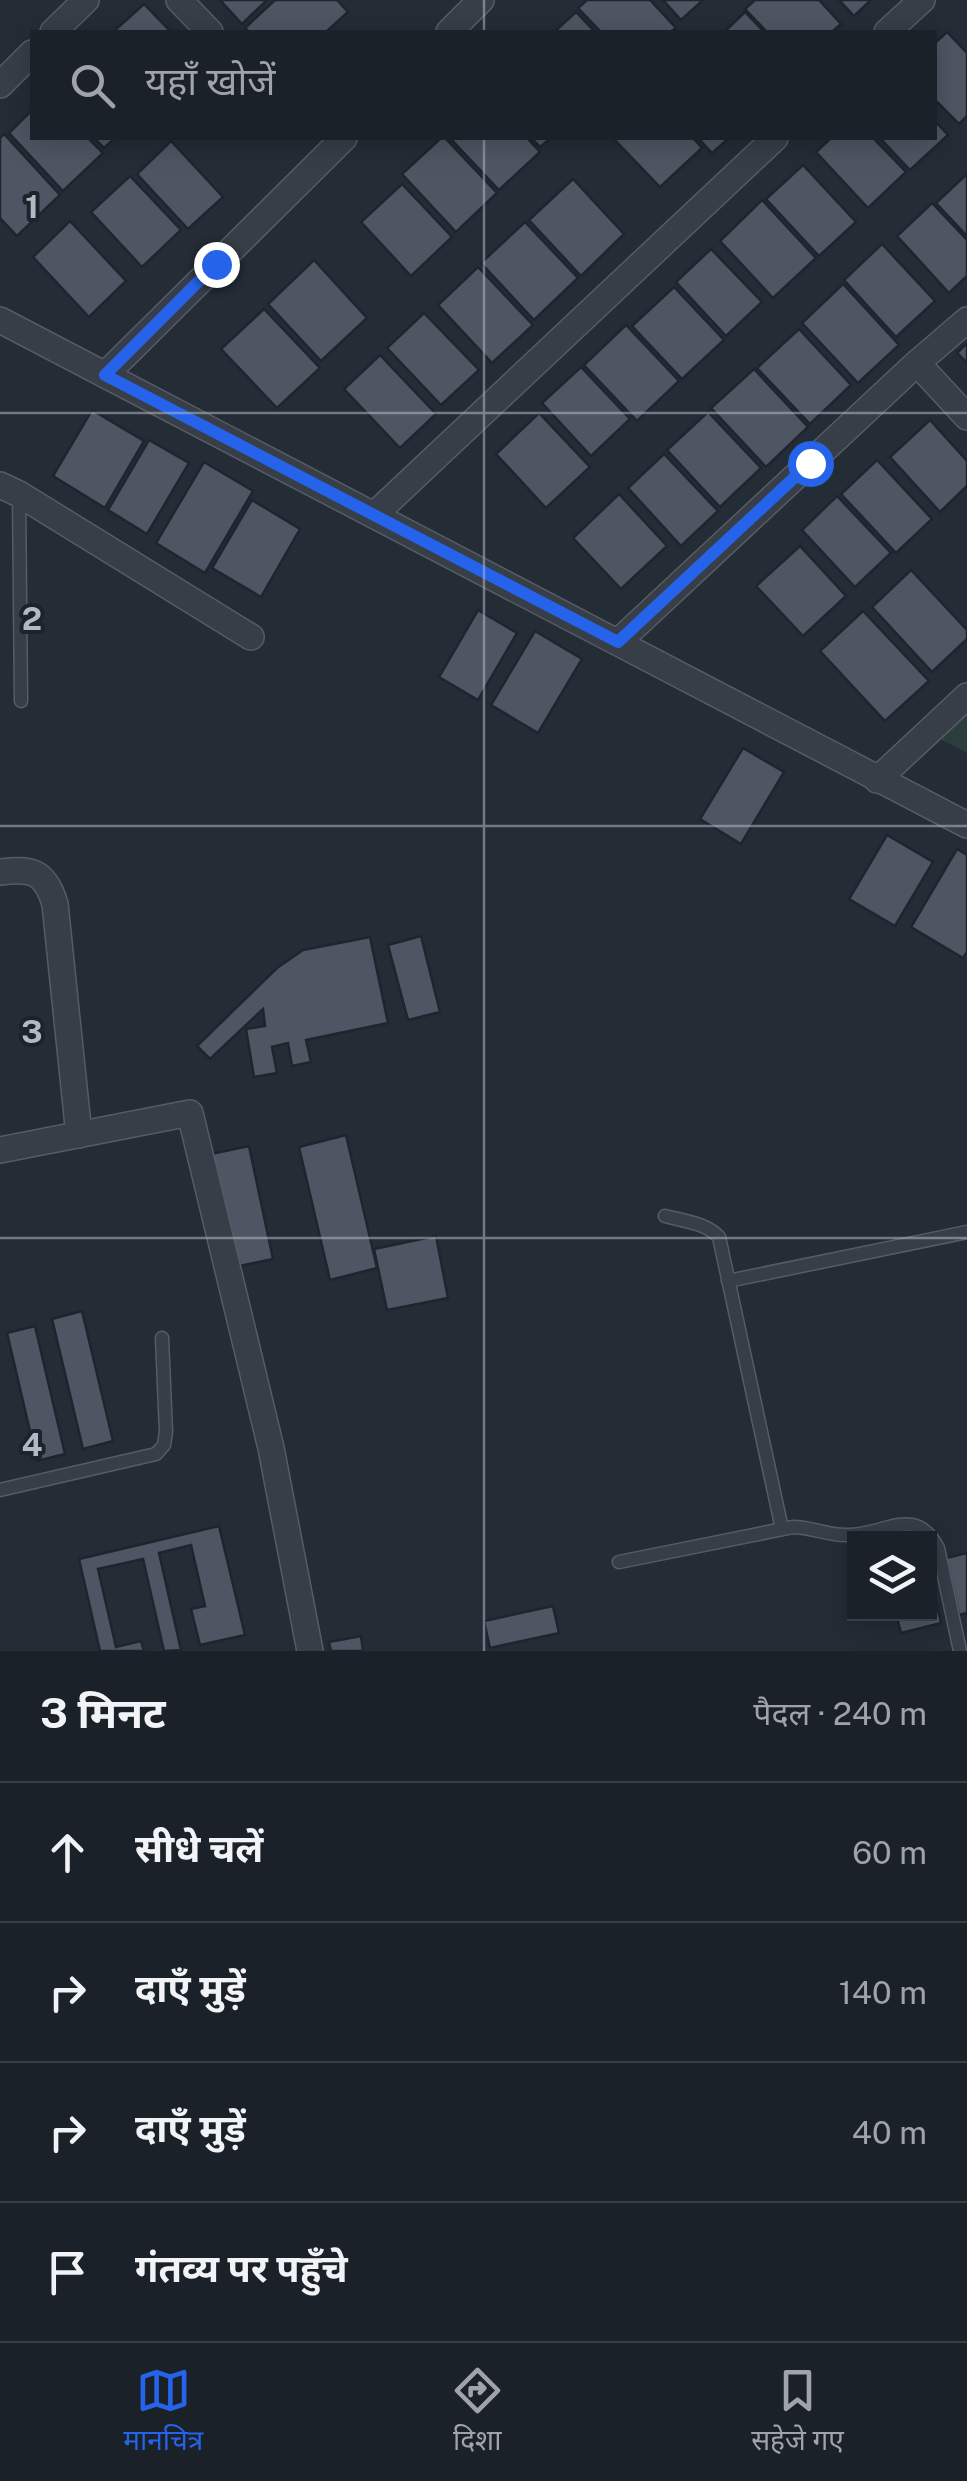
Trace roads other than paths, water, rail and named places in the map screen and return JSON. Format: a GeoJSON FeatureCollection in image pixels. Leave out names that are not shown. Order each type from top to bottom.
{"type":"FeatureCollection","features":[{"type":"Feature","properties":{"kind":"street"},"geometry":{"type":"LineString","coordinates":[[55,30],[86,0]]}},
{"type":"Feature","properties":{"kind":"street"},"geometry":{"type":"LineString","coordinates":[[178,0],[208,30]]}},
{"type":"Feature","properties":{"kind":"street"},"geometry":{"type":"LineString","coordinates":[[451,30],[481,0]]}},
{"type":"Feature","properties":{"kind":"street"},"geometry":{"type":"LineString","coordinates":[[889,30],[922,0]]}},
{"type":"Feature","properties":{"kind":"street"},"geometry":{"type":"LineString","coordinates":[[0,85],[30,55]]}},
{"type":"Feature","properties":{"kind":"street"},"geometry":{"type":"LineString","coordinates":[[374,515],[774,140]]}},
{"type":"Feature","properties":{"kind":"street"},"geometry":{"type":"LineString","coordinates":[[105,375],[328,143]]}},
{"type":"Feature","properties":{"kind":"street"},"geometry":{"type":"LineString","coordinates":[[0,320],[967,825]]}},
{"type":"Feature","properties":{"kind":"street"},"geometry":{"type":"LineString","coordinates":[[618,642],[967,320]]}},
{"type":"Feature","properties":{"kind":"street"},"geometry":{"type":"LineString","coordinates":[[916,364],[967,417]]}},
{"type":"Feature","properties":{"kind":"street"},"geometry":{"type":"LineString","coordinates":[[9,489],[251,637]]}},
{"type":"Feature","properties":{"kind":"street"},"geometry":{"type":"LineString","coordinates":[[877,780],[967,696]]}},
{"type":"Feature","properties":{"kind":"street"},"geometry":{"type":"LineString","coordinates":[[0,872],[27,870],[41,876],[55,904],[79,1135]]}},
{"type":"Feature","properties":{"kind":"street"},"geometry":{"type":"LineString","coordinates":[[0,1150],[190,1112],[271,1448],[310,1651]]}},
{"type":"Feature","properties":{"kind":"lane"},"geometry":{"type":"LineString","coordinates":[[9,489],[21,701]]}},
{"type":"Feature","properties":{"kind":"lane"},"geometry":{"type":"LineString","coordinates":[[665,1216],[713,1230],[719,1238],[782,1529]]}},
{"type":"Feature","properties":{"kind":"lane"},"geometry":{"type":"LineString","coordinates":[[728,1282],[967,1232]]}},
{"type":"Feature","properties":{"kind":"lane"},"geometry":{"type":"LineString","coordinates":[[0,1490],[156,1454],[164,1445],[166,1432],[162,1338]]}},
{"type":"Feature","properties":{"kind":"lane"},"geometry":{"type":"LineString","coordinates":[[620,1562],[782,1529],[808,1527],[842,1536],[906,1524],[922,1526],[938,1548],[960,1651]]}}]}
